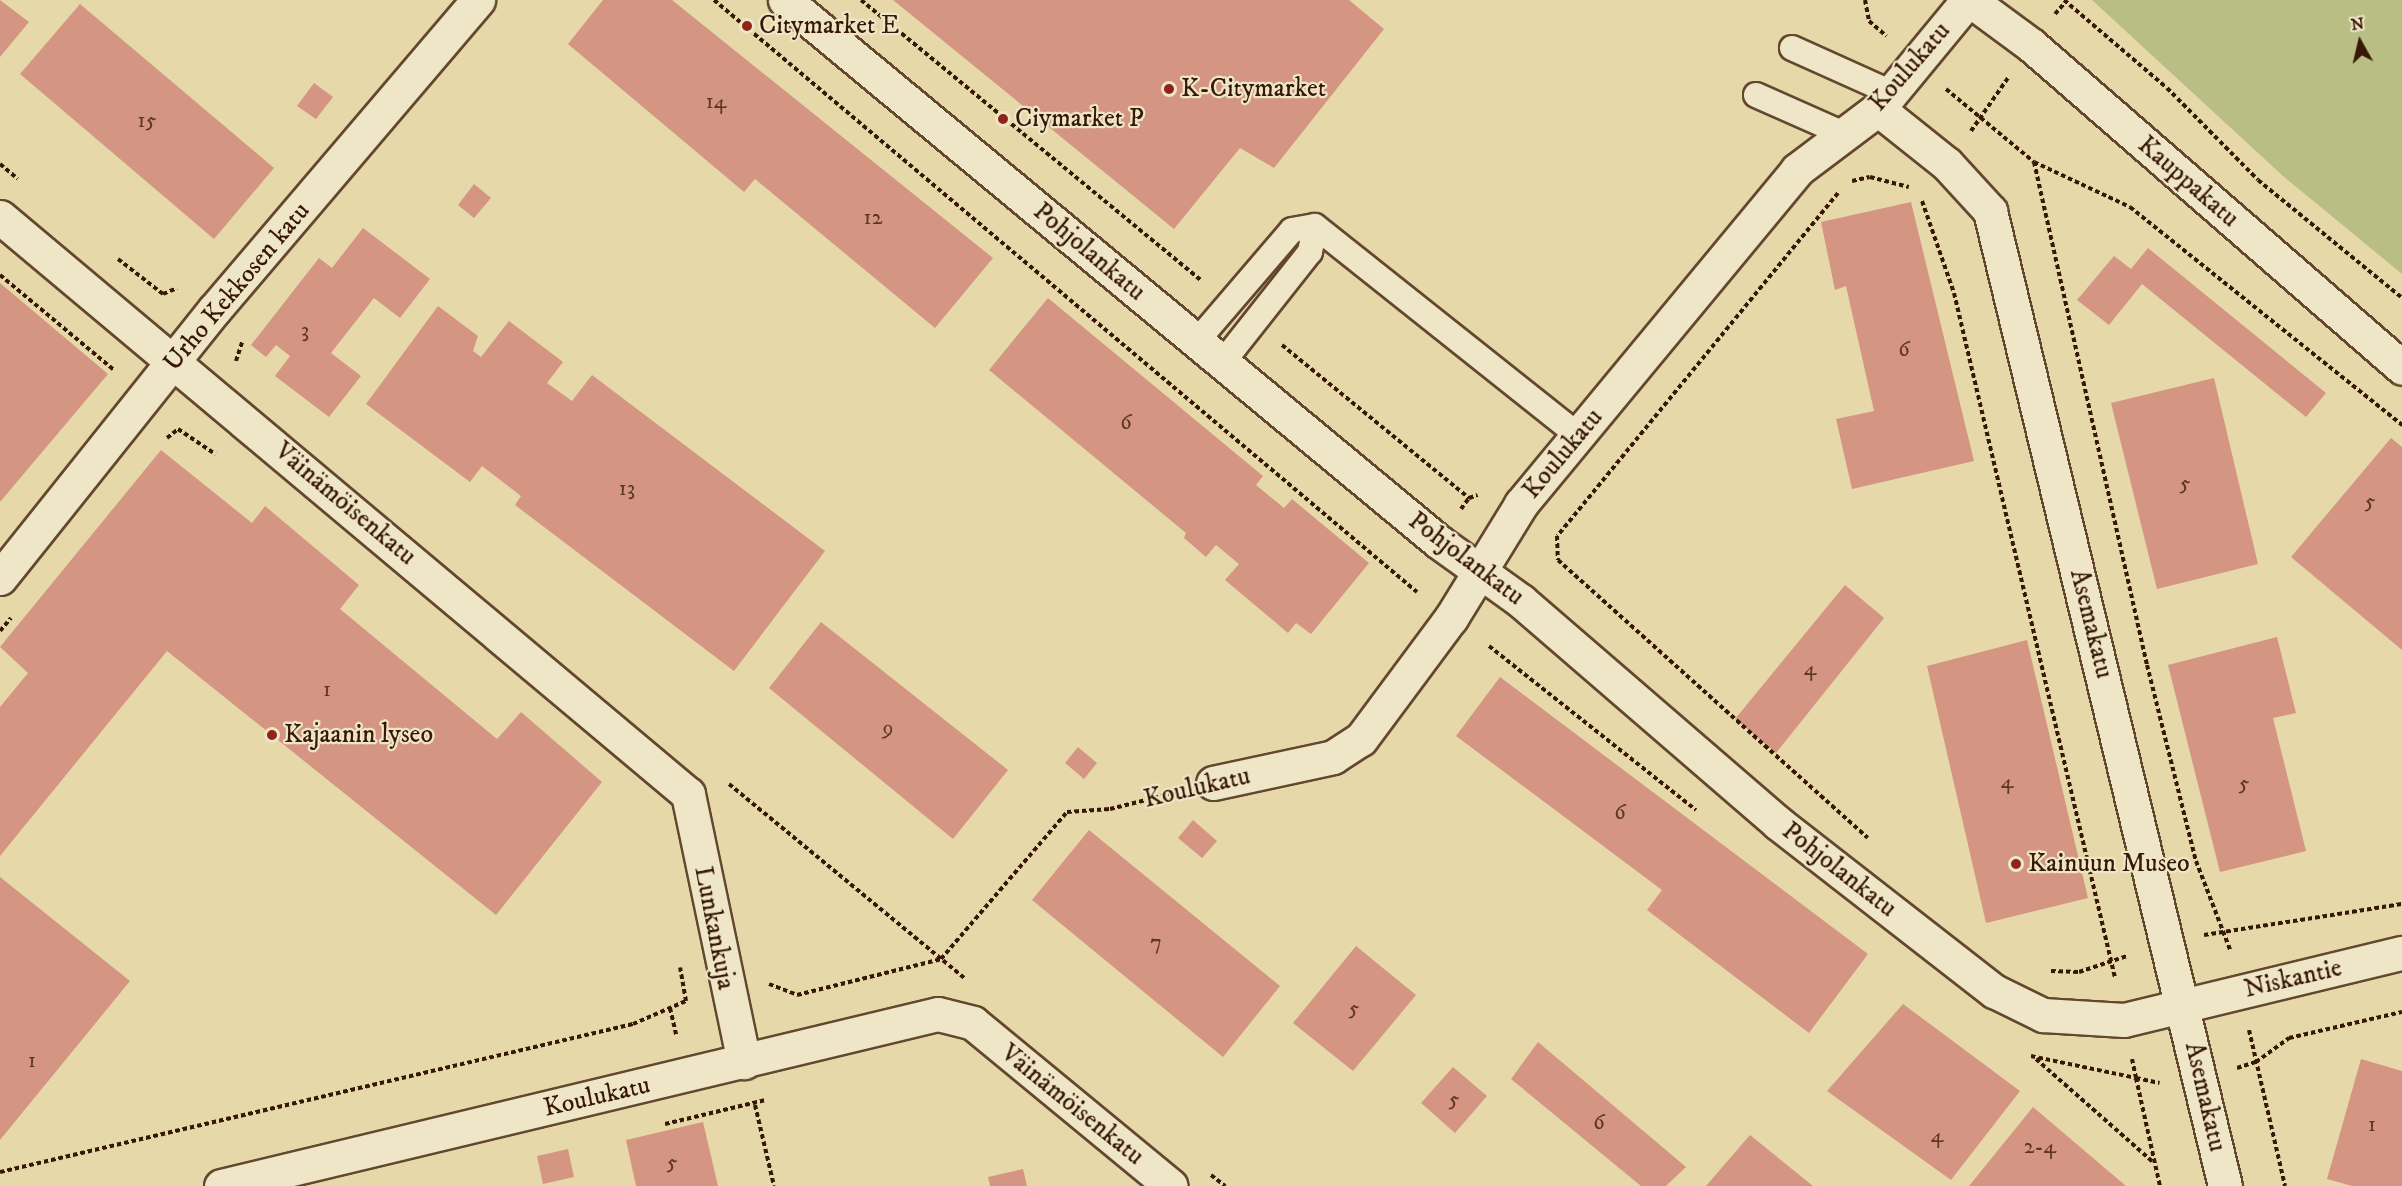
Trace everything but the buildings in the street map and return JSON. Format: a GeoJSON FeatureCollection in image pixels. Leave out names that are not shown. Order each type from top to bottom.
{"type":"FeatureCollection","features":[{"type":"Feature","properties":{"kind":"street","name":"Urho Kekkosen katu"},"geometry":{"type":"LineString","coordinates":[[0,578],[175,361],[478,0]]}},
{"type":"Feature","properties":{"kind":"street","name":"Pohjolankatu"},"geometry":{"type":"LineString","coordinates":[[785,0],[1479,572],[1521,601],[1778,823],[1994,991],[2043,1015],[2124,1020],[2184,1005]]}},
{"type":"Feature","properties":{"kind":"street","name":"Kauppakatu"},"geometry":{"type":"LineString","coordinates":[[1969,0],[2031,45],[2402,368]]}},
{"type":"Feature","properties":{"kind":"street","name":"Koulukatu"},"geometry":{"type":"LineString","coordinates":[[1213,783],[1333,757],[1361,739],[1479,572],[1521,504],[1797,170],[1885,101],[1969,0]]}},
{"type":"Feature","properties":{"kind":"street","name":"Asemakatu"},"geometry":{"type":"LineString","coordinates":[[1885,101],[1990,211],[2184,1005],[2225,1186]]}},
{"type":"Feature","properties":{"kind":"street","name":"Väinämöisenkatu"},"geometry":{"type":"LineString","coordinates":[[0,217],[175,361],[688,794]]}},
{"type":"Feature","properties":{"kind":"street","name":"Lunkankuja"},"geometry":{"type":"LineString","coordinates":[[688,794],[727,993],[744,1062]]}},
{"type":"Feature","properties":{"kind":"street","name":"Niskantie"},"geometry":{"type":"LineString","coordinates":[[2184,1005],[2402,953]]}},
{"type":"Feature","properties":{"kind":"street","name":"Koulukatu"},"geometry":{"type":"LineString","coordinates":[[220,1186],[938,1014],[973,1023]]}},
{"type":"Feature","properties":{"kind":"street","name":"Väinämöisenkatu"},"geometry":{"type":"LineString","coordinates":[[973,1023],[1171,1186]]}},
{"type":"Feature","properties":{"kind":"lane"},"geometry":{"type":"LineString","coordinates":[[1792,48],[1885,101]]}},
{"type":"Feature","properties":{"kind":"lane"},"geometry":{"type":"LineString","coordinates":[[1756,95],[1844,134]]}},
{"type":"Feature","properties":{"kind":"lane"},"geometry":{"type":"LineString","coordinates":[[1223,362],[1310,252],[1315,226]]}},
{"type":"Feature","properties":{"kind":"lane"},"geometry":{"type":"LineString","coordinates":[[1197,341],[1292,230],[1315,226],[1579,436]]}},
{"type":"Feature","properties":{"kind":"path"},"geometry":{"type":"LineString","coordinates":[[714,0],[1417,592]]}},
{"type":"Feature","properties":{"kind":"path"},"geometry":{"type":"LineString","coordinates":[[1914,188],[1947,164],[2031,45],[2066,0],[2167,88],[2258,180],[2402,298]]}},
{"type":"Feature","properties":{"kind":"path"},"geometry":{"type":"LineString","coordinates":[[1916,64],[2034,162],[2130,207],[2402,425]]}},
{"type":"Feature","properties":{"kind":"path"},"geometry":{"type":"LineString","coordinates":[[2034,162],[2156,699],[2196,861],[2225,930],[2285,1186]]}},
{"type":"Feature","properties":{"kind":"path"},"geometry":{"type":"LineString","coordinates":[[0,164],[27,186]]}},
{"type":"Feature","properties":{"kind":"path"},"geometry":{"type":"LineString","coordinates":[[1878,846],[1558,560],[1557,536],[1847,182],[1870,177],[1914,188],[1930,212],[1954,293],[2112,960],[2124,1020]]}},
{"type":"Feature","properties":{"kind":"path"},"geometry":{"type":"LineString","coordinates":[[108,251],[163,294],[184,285]]}},
{"type":"Feature","properties":{"kind":"path"},"geometry":{"type":"LineString","coordinates":[[0,276],[115,370],[107,380]]}},
{"type":"Feature","properties":{"kind":"path"},"geometry":{"type":"LineString","coordinates":[[236,362],[244,335]]}},
{"type":"Feature","properties":{"kind":"path"},"geometry":{"type":"LineString","coordinates":[[161,442],[178,429],[225,461]]}},
{"type":"Feature","properties":{"kind":"path"},"geometry":{"type":"LineString","coordinates":[[0,631],[14,613]]}},
{"type":"Feature","properties":{"kind":"path"},"geometry":{"type":"LineString","coordinates":[[727,782],[941,959]]}},
{"type":"Feature","properties":{"kind":"path","name":"Koulukatu"},"geometry":{"type":"LineString","coordinates":[[941,959],[1067,812],[1110,809],[1213,783]]}},
{"type":"Feature","properties":{"kind":"path"},"geometry":{"type":"LineString","coordinates":[[2046,971],[2079,972],[2112,960],[2225,930],[2402,904]]}},
{"type":"Feature","properties":{"kind":"path"},"geometry":{"type":"LineString","coordinates":[[677,955],[686,1001]]}},
{"type":"Feature","properties":{"kind":"path"},"geometry":{"type":"LineString","coordinates":[[0,1172],[633,1024],[686,1001],[768,984],[797,995],[941,959]]}},
{"type":"Feature","properties":{"kind":"path"},"geometry":{"type":"LineString","coordinates":[[2256,1062],[2289,1038],[2402,1012]]}},
{"type":"Feature","properties":{"kind":"path"},"geometry":{"type":"LineString","coordinates":[[2035,1059],[2155,1163]]}},
{"type":"Feature","properties":{"kind":"path"},"geometry":{"type":"LineString","coordinates":[[755,1105],[774,1186]]}},
{"type":"Feature","properties":{"kind":"green space"},"geometry":{"type":"Polygon","coordinates":[[[2092,0],[2402,0],[2402,274],[2283,176],[2092,0]]]}},
{"type":"Feature","properties":{"kind":"place","name":"Citymarket E"},"geometry":{"type":"Point","coordinates":[747,26]}},
{"type":"Feature","properties":{"kind":"place","name":"K-Citymarket"},"geometry":{"type":"Point","coordinates":[1169,89]}},
{"type":"Feature","properties":{"kind":"place","name":"Ciymarket P"},"geometry":{"type":"Point","coordinates":[1003,119]}},
{"type":"Feature","properties":{"kind":"place","name":"Kajaanin lyseo"},"geometry":{"type":"Point","coordinates":[272,735]}},
{"type":"Feature","properties":{"kind":"place","name":"Kainuun Museo"},"geometry":{"type":"Point","coordinates":[2016,864]}}]}
